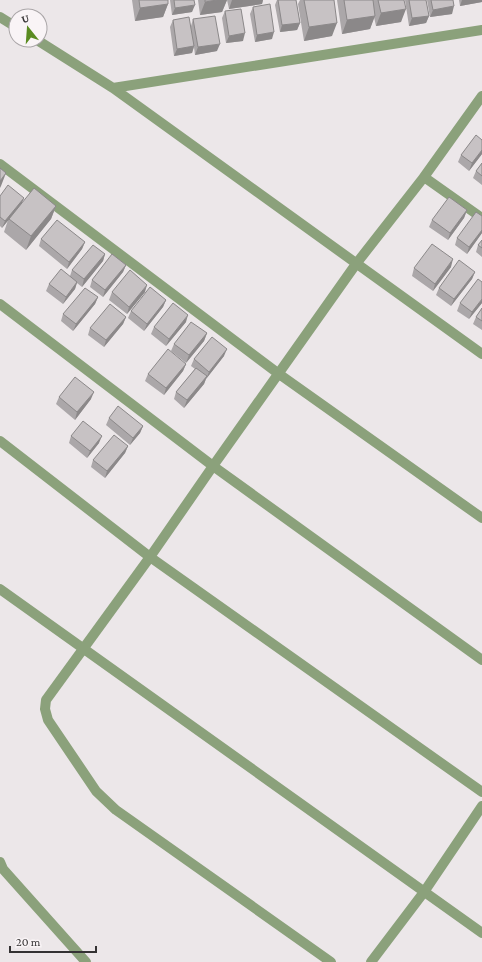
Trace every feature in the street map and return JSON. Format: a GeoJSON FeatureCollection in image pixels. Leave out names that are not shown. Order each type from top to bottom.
{"type":"FeatureCollection","features":[{"type":"Feature","properties":{"kind":"street"},"geometry":{"type":"LineString","coordinates":[[113,88],[482,30]]}},
{"type":"Feature","properties":{"kind":"street"},"geometry":{"type":"LineString","coordinates":[[48,47],[113,88],[482,354]]}},
{"type":"Feature","properties":{"kind":"street"},"geometry":{"type":"LineString","coordinates":[[331,962],[116,810],[96,791],[48,720],[45,709],[46,700],[150,557],[356,264],[424,176],[482,96]]}},
{"type":"Feature","properties":{"kind":"street"},"geometry":{"type":"LineString","coordinates":[[0,164],[279,374],[482,518]]}},
{"type":"Feature","properties":{"kind":"street"},"geometry":{"type":"LineString","coordinates":[[424,176],[482,218]]}},
{"type":"Feature","properties":{"kind":"street"},"geometry":{"type":"LineString","coordinates":[[0,304],[213,466],[482,660]]}},
{"type":"Feature","properties":{"kind":"street"},"geometry":{"type":"LineString","coordinates":[[0,441],[150,557],[482,792]]}},
{"type":"Feature","properties":{"kind":"street"},"geometry":{"type":"LineString","coordinates":[[0,589],[482,933]]}},
{"type":"Feature","properties":{"kind":"street"},"geometry":{"type":"LineString","coordinates":[[371,962],[424,892],[482,806]]}},
{"type":"Feature","properties":{"kind":"street"},"geometry":{"type":"LineString","coordinates":[[1,868],[86,962]]}},
{"type":"Feature","properties":{"kind":"building"},"geometry":{"type":"Polygon","coordinates":[[[139,0],[168,0],[168,4],[140,8],[139,0]]]}},
{"type":"Feature","properties":{"kind":"building"},"geometry":{"type":"Polygon","coordinates":[[[174,0],[194,0],[195,5],[175,8],[174,0]]]}},
{"type":"Feature","properties":{"kind":"building"},"geometry":{"type":"Polygon","coordinates":[[[205,0],[217,0],[205,2],[205,0]]]}},
{"type":"Feature","properties":{"kind":"building"},"geometry":{"type":"Polygon","coordinates":[[[278,0],[296,0],[300,23],[282,25],[278,0]]]}},
{"type":"Feature","properties":{"kind":"building"},"geometry":{"type":"Polygon","coordinates":[[[304,0],[334,0],[337,23],[309,27],[304,0]]]}},
{"type":"Feature","properties":{"kind":"building"},"geometry":{"type":"Polygon","coordinates":[[[344,0],[373,0],[375,16],[347,20],[344,0]]]}},
{"type":"Feature","properties":{"kind":"building"},"geometry":{"type":"Polygon","coordinates":[[[378,0],[404,0],[406,9],[381,13],[378,0]]]}},
{"type":"Feature","properties":{"kind":"building"},"geometry":{"type":"Polygon","coordinates":[[[409,0],[426,0],[429,16],[412,18],[409,0]]]}},
{"type":"Feature","properties":{"kind":"building"},"geometry":{"type":"Polygon","coordinates":[[[431,0],[453,0],[454,6],[433,10],[431,0]]]}},
{"type":"Feature","properties":{"kind":"building"},"geometry":{"type":"Polygon","coordinates":[[[270,4],[274,32],[257,35],[253,7],[270,4]]]}},
{"type":"Feature","properties":{"kind":"building"},"geometry":{"type":"Polygon","coordinates":[[[241,9],[245,33],[229,36],[225,11],[241,9]]]}},
{"type":"Feature","properties":{"kind":"building"},"geometry":{"type":"Polygon","coordinates":[[[215,16],[220,44],[198,47],[193,19],[215,16]]]}},
{"type":"Feature","properties":{"kind":"building"},"geometry":{"type":"Polygon","coordinates":[[[189,17],[194,46],[177,49],[173,20],[189,17]]]}},
{"type":"Feature","properties":{"kind":"building"},"geometry":{"type":"Polygon","coordinates":[[[476,135],[482,140],[482,150],[472,163],[461,155],[476,135]]]}},
{"type":"Feature","properties":{"kind":"building"},"geometry":{"type":"Polygon","coordinates":[[[482,163],[482,176],[476,171],[482,163]]]}},
{"type":"Feature","properties":{"kind":"building"},"geometry":{"type":"Polygon","coordinates":[[[0,168],[6,173],[0,181],[0,168]]]}},
{"type":"Feature","properties":{"kind":"building"},"geometry":{"type":"Polygon","coordinates":[[[8,185],[24,198],[5,221],[0,217],[0,196],[8,185]]]}},
{"type":"Feature","properties":{"kind":"building"},"geometry":{"type":"Polygon","coordinates":[[[34,188],[56,206],[31,236],[9,219],[34,188]]]}},
{"type":"Feature","properties":{"kind":"building"},"geometry":{"type":"Polygon","coordinates":[[[449,197],[467,210],[450,233],[432,220],[449,197]]]}},
{"type":"Feature","properties":{"kind":"building"},"geometry":{"type":"Polygon","coordinates":[[[476,212],[482,216],[482,230],[469,247],[457,238],[476,212]]]}},
{"type":"Feature","properties":{"kind":"building"},"geometry":{"type":"Polygon","coordinates":[[[57,220],[85,242],[69,262],[41,239],[57,220]]]}},
{"type":"Feature","properties":{"kind":"building"},"geometry":{"type":"Polygon","coordinates":[[[482,240],[482,248],[478,245],[482,240]]]}},
{"type":"Feature","properties":{"kind":"building"},"geometry":{"type":"Polygon","coordinates":[[[432,244],[453,259],[435,284],[414,268],[432,244]]]}},
{"type":"Feature","properties":{"kind":"building"},"geometry":{"type":"Polygon","coordinates":[[[93,245],[105,254],[84,279],[72,270],[93,245]]]}},
{"type":"Feature","properties":{"kind":"building"},"geometry":{"type":"Polygon","coordinates":[[[112,254],[126,265],[105,290],[92,280],[112,254]]]}},
{"type":"Feature","properties":{"kind":"building"},"geometry":{"type":"Polygon","coordinates":[[[459,260],[475,272],[454,299],[439,288],[459,260]]]}},
{"type":"Feature","properties":{"kind":"building"},"geometry":{"type":"Polygon","coordinates":[[[61,269],[77,282],[66,297],[49,284],[61,269]]]}},
{"type":"Feature","properties":{"kind":"building"},"geometry":{"type":"Polygon","coordinates":[[[130,270],[147,285],[129,307],[112,292],[130,270]]]}},
{"type":"Feature","properties":{"kind":"building"},"geometry":{"type":"Polygon","coordinates":[[[478,279],[482,282],[482,299],[472,312],[460,303],[478,279]]]}},
{"type":"Feature","properties":{"kind":"building"},"geometry":{"type":"Polygon","coordinates":[[[150,287],[166,300],[147,324],[131,311],[150,287]]]}},
{"type":"Feature","properties":{"kind":"building"},"geometry":{"type":"Polygon","coordinates":[[[85,288],[98,297],[76,324],[63,314],[85,288]]]}},
{"type":"Feature","properties":{"kind":"building"},"geometry":{"type":"Polygon","coordinates":[[[173,303],[188,315],[169,339],[154,327],[173,303]]]}},
{"type":"Feature","properties":{"kind":"building"},"geometry":{"type":"Polygon","coordinates":[[[110,304],[126,317],[106,340],[90,328],[110,304]]]}},
{"type":"Feature","properties":{"kind":"building"},"geometry":{"type":"Polygon","coordinates":[[[482,308],[482,321],[476,317],[482,308]]]}},
{"type":"Feature","properties":{"kind":"building"},"geometry":{"type":"Polygon","coordinates":[[[191,322],[207,333],[189,355],[174,344],[191,322]]]}},
{"type":"Feature","properties":{"kind":"building"},"geometry":{"type":"Polygon","coordinates":[[[212,337],[227,349],[209,372],[194,359],[212,337]]]}},
{"type":"Feature","properties":{"kind":"building"},"geometry":{"type":"Polygon","coordinates":[[[168,349],[186,364],[166,388],[148,374],[168,349]]]}},
{"type":"Feature","properties":{"kind":"building"},"geometry":{"type":"Polygon","coordinates":[[[196,368],[207,376],[187,400],[176,392],[196,368]]]}},
{"type":"Feature","properties":{"kind":"building"},"geometry":{"type":"Polygon","coordinates":[[[75,377],[94,392],[77,412],[59,397],[75,377]]]}},
{"type":"Feature","properties":{"kind":"building"},"geometry":{"type":"Polygon","coordinates":[[[118,406],[143,426],[133,438],[109,418],[118,406]]]}},
{"type":"Feature","properties":{"kind":"building"},"geometry":{"type":"Polygon","coordinates":[[[83,421],[102,436],[90,451],[71,436],[83,421]]]}},
{"type":"Feature","properties":{"kind":"building"},"geometry":{"type":"Polygon","coordinates":[[[114,435],[128,446],[107,471],[93,460],[114,435]]]}}]}
